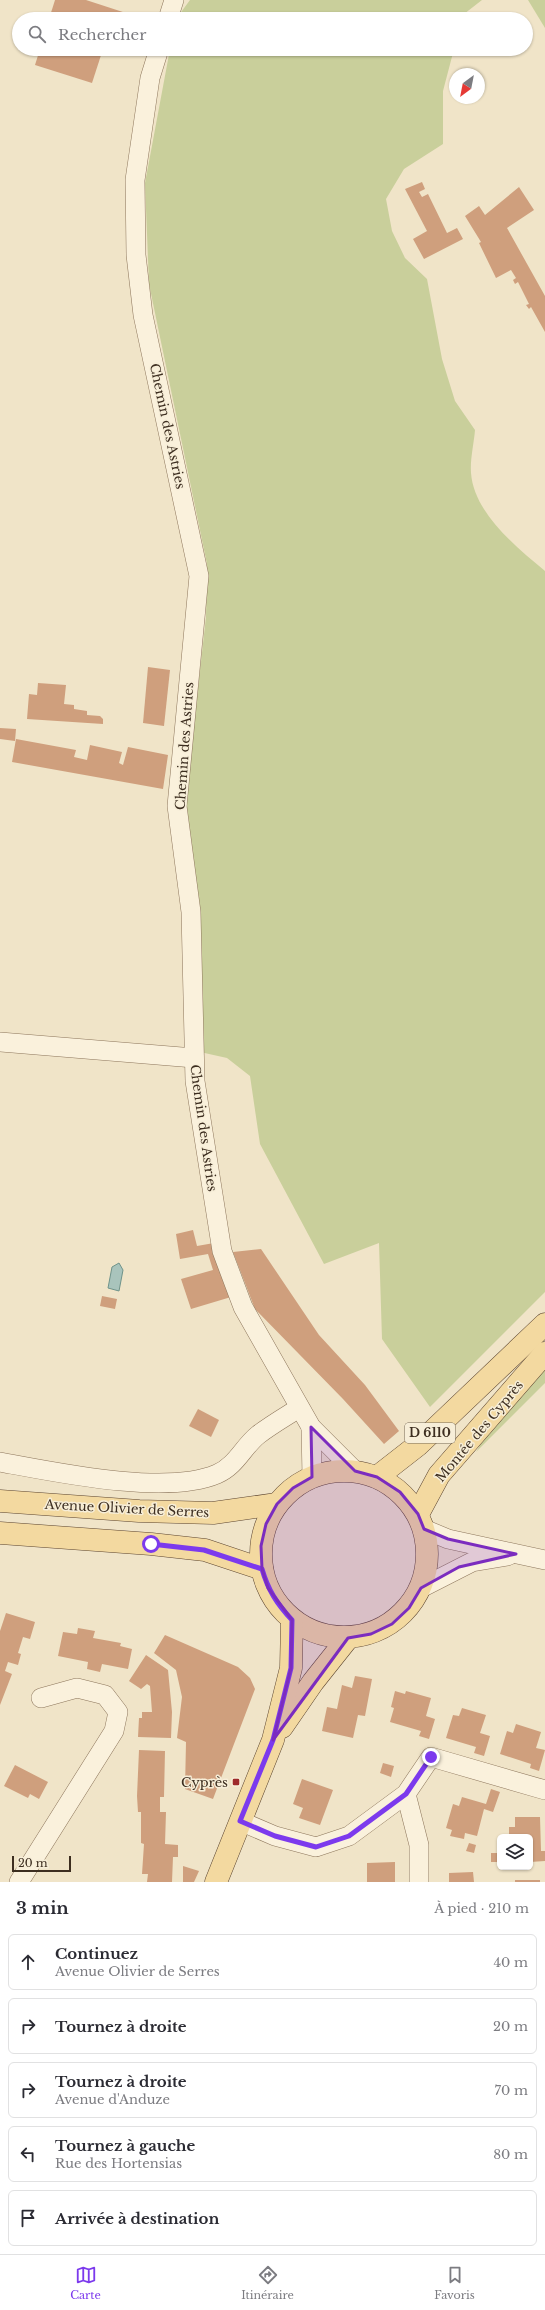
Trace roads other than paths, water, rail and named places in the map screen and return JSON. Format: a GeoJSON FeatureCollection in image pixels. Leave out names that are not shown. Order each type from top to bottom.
{"type":"FeatureCollection","features":[{"type":"Feature","properties":{"kind":"main road","name":"Montée des Cyprès"},"geometry":{"type":"LineString","coordinates":[[377,1477],[418,1444],[545,1324]]}},
{"type":"Feature","properties":{"kind":"main road","name":"Montée des Cyprès"},"geometry":{"type":"LineString","coordinates":[[421,1521],[439,1475],[545,1353]]}},
{"type":"Feature","properties":{"kind":"main road"},"geometry":{"type":"LineString","coordinates":[[333,1471],[355,1471],[377,1477],[400,1492],[421,1521],[428,1549],[428,1562],[421,1588],[409,1608],[392,1624],[371,1634],[348,1638],[328,1636],[310,1630],[292,1620],[278,1606],[268,1588],[262,1569],[261,1546],[264,1531],[277,1504],[293,1488],[312,1477],[333,1471]]}},
{"type":"Feature","properties":{"kind":"main road","name":"Avenue Olivier de Serres"},"geometry":{"type":"LineString","coordinates":[[0,1501],[140,1511],[213,1513],[277,1504]]}},
{"type":"Feature","properties":{"kind":"main road"},"geometry":{"type":"LineString","coordinates":[[0,1533],[151,1544],[204,1550],[262,1569]]}},
{"type":"Feature","properties":{"kind":"main road"},"geometry":{"type":"LineString","coordinates":[[216,1882],[273,1740],[291,1668],[292,1620]]}},
{"type":"Feature","properties":{"kind":"main road"},"geometry":{"type":"LineString","coordinates":[[273,1740],[312,1682],[348,1638]]}},
{"type":"Feature","properties":{"kind":"street"},"geometry":{"type":"LineString","coordinates":[[170,12],[174,0]]}},
{"type":"Feature","properties":{"kind":"street","name":"Chemin des Astries"},"geometry":{"type":"LineString","coordinates":[[157,56],[150,78],[134,180],[136,255],[143,315],[199,576],[177,806],[191,912],[195,1081],[222,1251],[243,1307],[311,1427],[355,1471]]}},
{"type":"Feature","properties":{"kind":"street"},"geometry":{"type":"LineString","coordinates":[[0,1042],[194,1058]]}},
{"type":"Feature","properties":{"kind":"street"},"geometry":{"type":"LineString","coordinates":[[0,1462],[69,1475],[168,1483],[195,1480],[217,1474],[233,1464],[257,1436],[299,1408]]}},
{"type":"Feature","properties":{"kind":"street"},"geometry":{"type":"LineString","coordinates":[[311,1427],[312,1477]]}},
{"type":"Feature","properties":{"kind":"street"},"geometry":{"type":"LineString","coordinates":[[421,1521],[448,1539],[545,1560]]}},
{"type":"Feature","properties":{"kind":"street"},"geometry":{"type":"LineString","coordinates":[[421,1588],[472,1562],[516,1554]]}},
{"type":"Feature","properties":{"kind":"street"},"geometry":{"type":"LineString","coordinates":[[19,1882],[114,1731],[118,1712],[105,1695],[77,1688],[41,1698]]}},
{"type":"Feature","properties":{"kind":"street"},"geometry":{"type":"LineString","coordinates":[[240,1821],[275,1836],[316,1847],[349,1836],[406,1794],[431,1757],[545,1790]]}},
{"type":"Feature","properties":{"kind":"street"},"geometry":{"type":"LineString","coordinates":[[406,1794],[419,1845],[419,1882]]}},
{"type":"Feature","properties":{"kind":"water"},"geometry":{"type":"Polygon","coordinates":[[[119,1263],[123,1270],[119,1291],[108,1288],[112,1267],[119,1263]]]}},
{"type":"Feature","properties":{"kind":"place","name":"Cyprès"},"geometry":{"type":"Point","coordinates":[236,1782]}}]}
